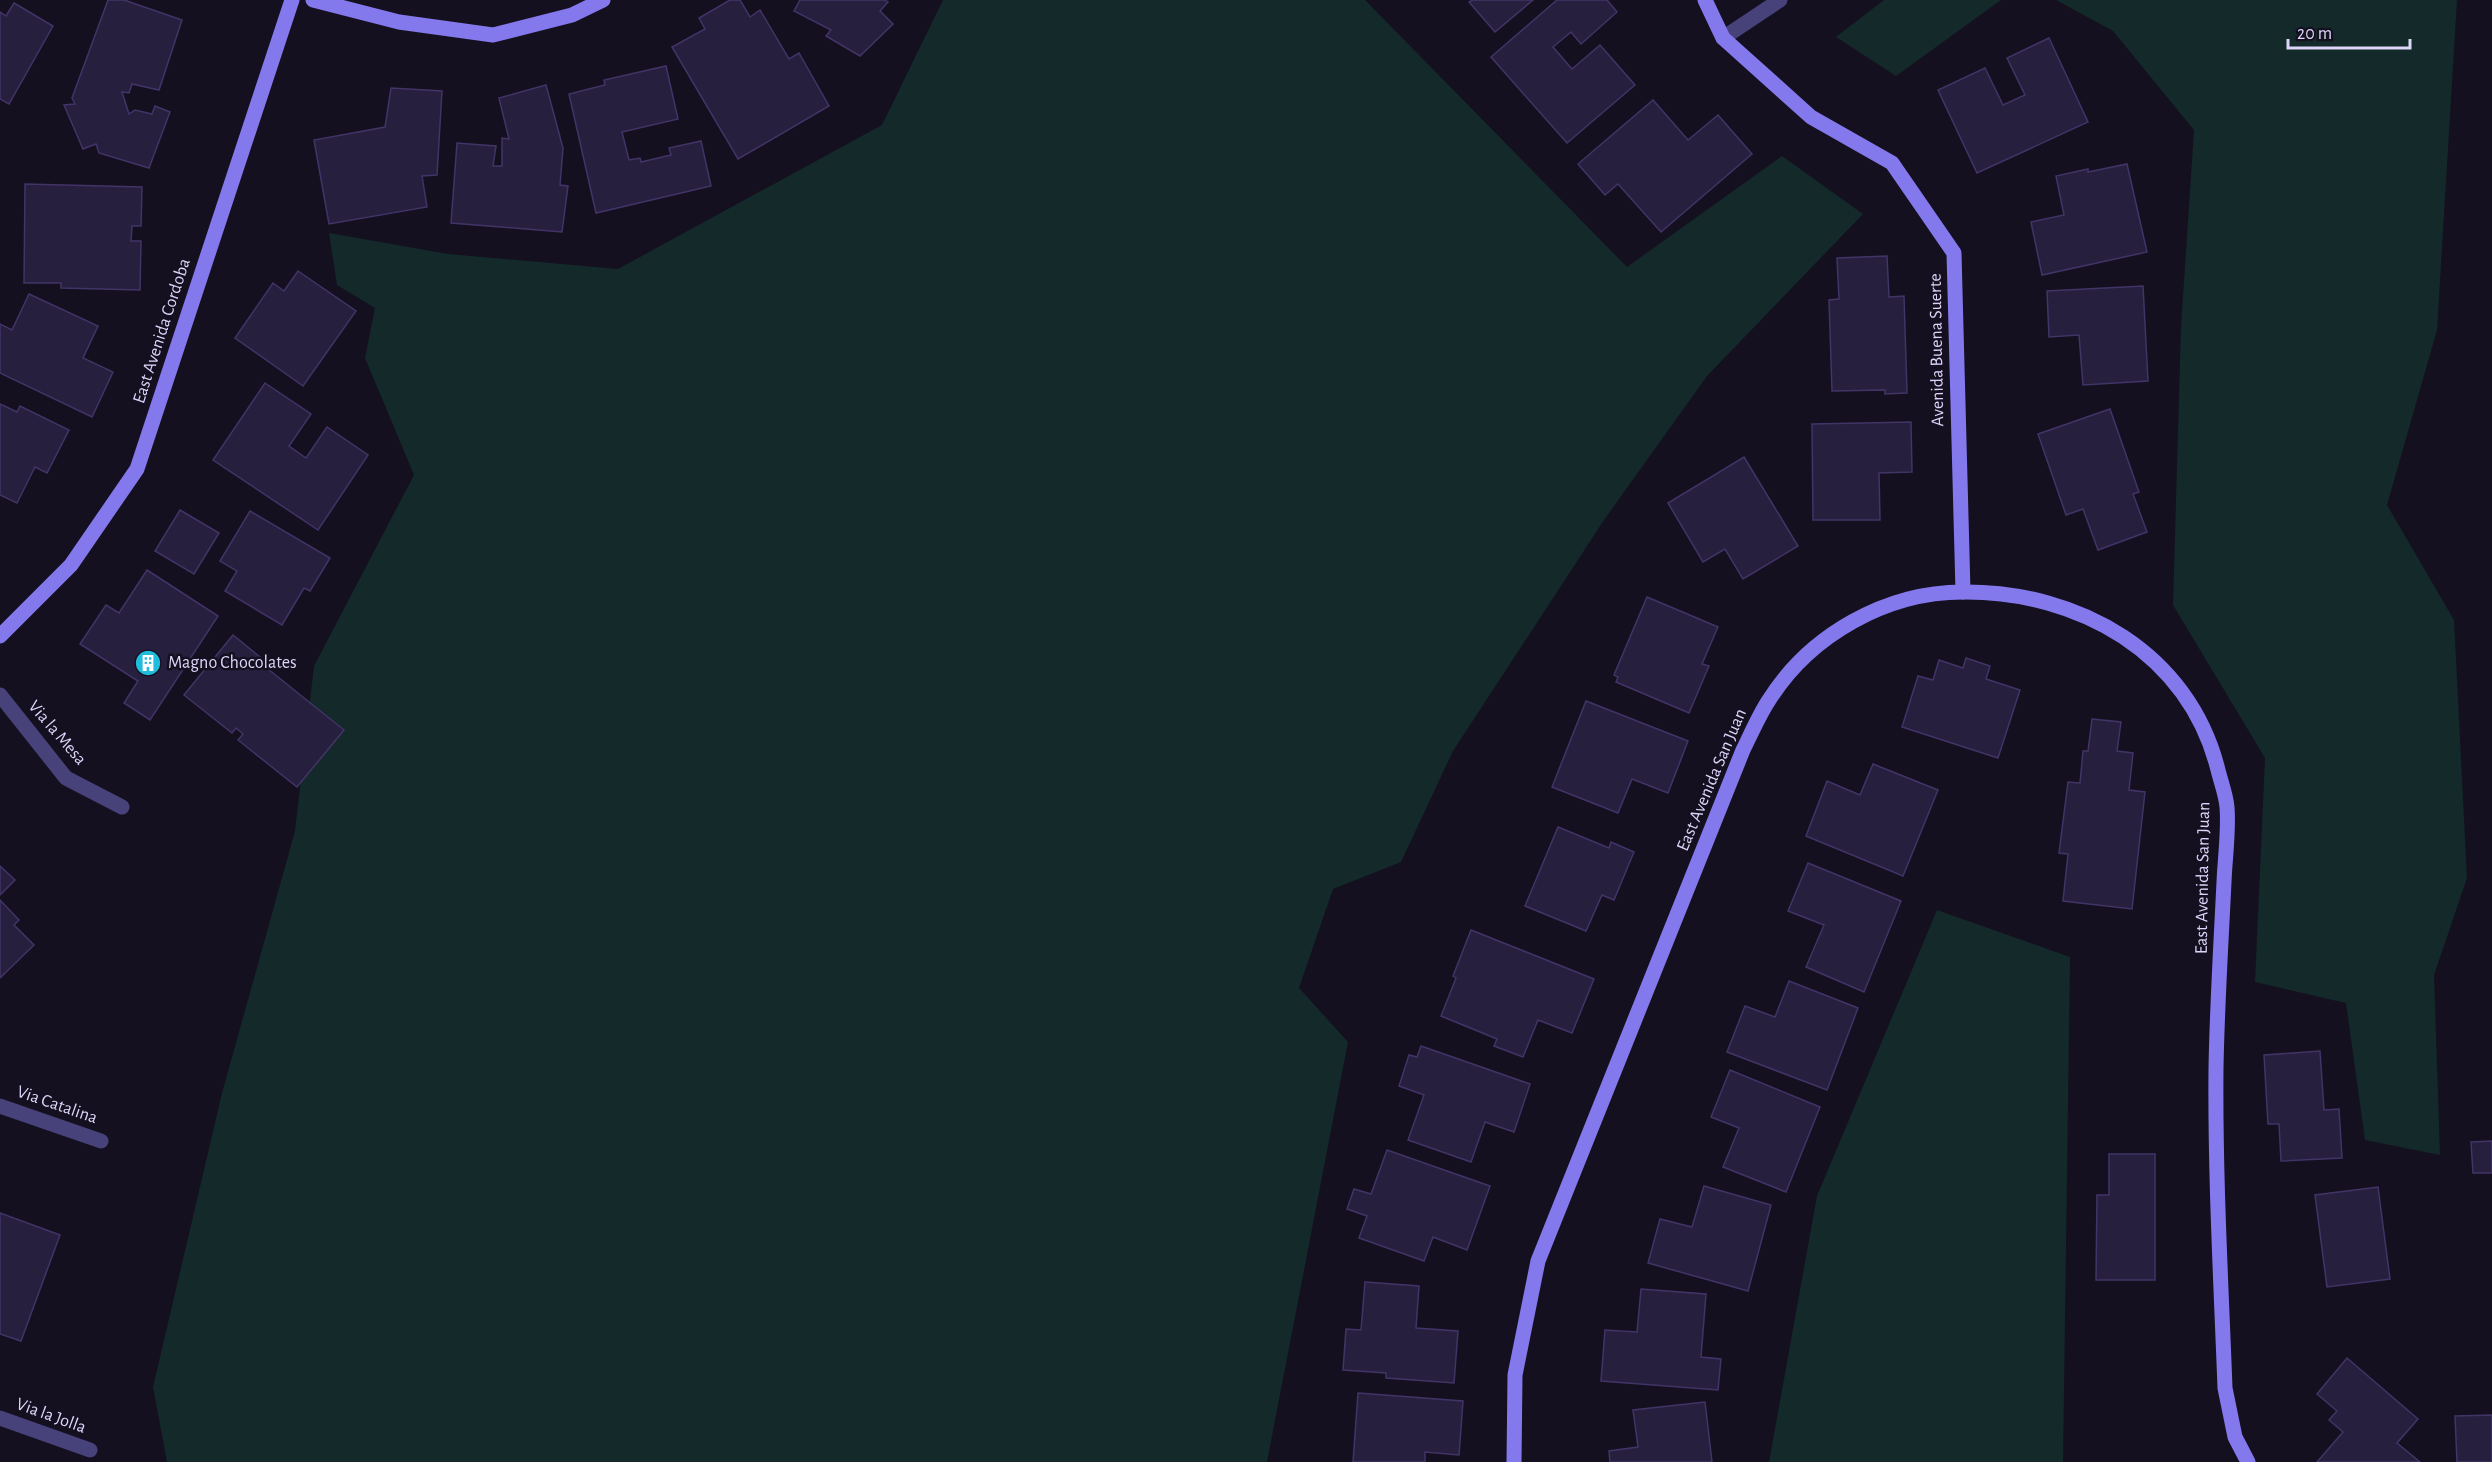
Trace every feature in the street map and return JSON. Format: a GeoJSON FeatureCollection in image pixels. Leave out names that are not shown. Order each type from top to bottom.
{"type":"FeatureCollection","features":[{"type":"Feature","properties":{"kind":"street","name":"East Avenida Cordoba"},"geometry":{"type":"LineString","coordinates":[[0,636],[71,565],[137,469],[292,0]]}},
{"type":"Feature","properties":{"kind":"street"},"geometry":{"type":"LineString","coordinates":[[314,0],[399,22],[493,35],[572,15],[603,0]]}},
{"type":"Feature","properties":{"kind":"street","name":"Avenida Buena Suerte"},"geometry":{"type":"LineString","coordinates":[[1705,0],[1723,38],[1811,117],[1892,164],[1954,253],[1963,592]]}},
{"type":"Feature","properties":{"kind":"street"},"geometry":{"type":"LineString","coordinates":[[1723,38],[1780,0]]}},
{"type":"Feature","properties":{"kind":"street","name":"East Avenida San Juan"},"geometry":{"type":"LineString","coordinates":[[1514,1462],[1515,1375],[1538,1261],[1730,783],[1768,701],[1793,668],[1838,630],[1875,610],[1931,594],[1963,592],[1995,593],[2052,604],[2130,639],[2162,666],[2190,701],[2211,742],[2227,806],[2216,1070],[2225,1388],[2235,1437],[2248,1462]]}},
{"type":"Feature","properties":{"kind":"street","name":"Via la Mesa"},"geometry":{"type":"LineString","coordinates":[[0,695],[66,778],[122,807]]}},
{"type":"Feature","properties":{"kind":"street","name":"Via Catalina"},"geometry":{"type":"LineString","coordinates":[[0,1106],[100,1141]]}},
{"type":"Feature","properties":{"kind":"street","name":"Via la Jolla"},"geometry":{"type":"LineString","coordinates":[[0,1418],[90,1450]]}},
{"type":"Feature","properties":{"kind":"green space"},"geometry":{"type":"Polygon","coordinates":[[[943,0],[1365,0],[1627,267],[1782,156],[1863,214],[1707,376],[1604,520],[1453,751],[1401,862],[1333,889],[1299,988],[1348,1042],[1267,1462],[167,1462],[153,1387],[222,1093],[295,831],[314,666],[414,475],[365,358],[375,308],[337,285],[329,233],[448,254],[618,269],[882,125],[943,0]]]}},
{"type":"Feature","properties":{"kind":"green space"},"geometry":{"type":"Polygon","coordinates":[[[1884,0],[2001,0],[1896,76],[1836,37],[1884,0]]]}},
{"type":"Feature","properties":{"kind":"green space"},"geometry":{"type":"Polygon","coordinates":[[[2056,0],[2457,0],[2437,330],[2387,505],[2454,620],[2467,878],[2434,975],[2440,1155],[2365,1140],[2346,1003],[2255,982],[2265,758],[2173,605],[2181,327],[2194,130],[2113,31],[2056,0]]]}},
{"type":"Feature","properties":{"kind":"green space"},"geometry":{"type":"Polygon","coordinates":[[[1937,910],[2070,957],[2063,1462],[1769,1462],[1817,1196],[1937,910]]]}},
{"type":"Feature","properties":{"kind":"building"},"geometry":{"type":"Polygon","coordinates":[[[108,0],[124,0],[182,20],[159,90],[132,84],[129,93],[122,92],[129,114],[135,110],[152,114],[155,106],[170,112],[149,168],[99,153],[96,144],[83,149],[64,105],[75,104],[72,98],[108,0]]]}},
{"type":"Feature","properties":{"kind":"building"},"geometry":{"type":"Polygon","coordinates":[[[730,0],[740,0],[750,17],[760,10],[789,59],[799,53],[829,106],[738,159],[672,47],[705,29],[699,18],[730,0]]]}},
{"type":"Feature","properties":{"kind":"building"},"geometry":{"type":"Polygon","coordinates":[[[800,0],[885,0],[888,2],[880,11],[893,24],[860,56],[826,36],[831,30],[794,11],[800,0]]]}},
{"type":"Feature","properties":{"kind":"building"},"geometry":{"type":"Polygon","coordinates":[[[1473,0],[1533,0],[1495,32],[1469,2],[1473,0]]]}},
{"type":"Feature","properties":{"kind":"building"},"geometry":{"type":"Polygon","coordinates":[[[1557,0],[1607,0],[1617,12],[1581,44],[1571,32],[1553,47],[1572,69],[1600,45],[1635,85],[1567,143],[1491,57],[1557,0]]]}},
{"type":"Feature","properties":{"kind":"building"},"geometry":{"type":"Polygon","coordinates":[[[14,3],[53,26],[9,104],[0,99],[0,12],[6,16],[14,3]]]}},
{"type":"Feature","properties":{"kind":"building"},"geometry":{"type":"Polygon","coordinates":[[[2049,38],[2088,122],[1977,173],[1938,90],[1985,68],[2003,105],[2025,95],[2007,58],[2049,38]]]}},
{"type":"Feature","properties":{"kind":"building"},"geometry":{"type":"Polygon","coordinates":[[[666,66],[678,119],[622,132],[629,160],[640,158],[641,162],[671,155],[669,148],[701,141],[711,186],[596,213],[569,94],[605,85],[604,80],[666,66]]]}},
{"type":"Feature","properties":{"kind":"building"},"geometry":{"type":"Polygon","coordinates":[[[546,85],[563,148],[560,185],[568,186],[562,232],[451,223],[457,143],[496,146],[493,166],[502,166],[502,138],[509,139],[499,98],[546,85]]]}},
{"type":"Feature","properties":{"kind":"building"},"geometry":{"type":"Polygon","coordinates":[[[391,88],[442,91],[437,175],[422,176],[427,207],[329,224],[314,140],[385,127],[391,88]]]}},
{"type":"Feature","properties":{"kind":"building"},"geometry":{"type":"Polygon","coordinates":[[[1653,100],[1688,140],[1718,115],[1752,154],[1661,232],[1618,184],[1605,195],[1578,164],[1653,100]]]}},
{"type":"Feature","properties":{"kind":"building"},"geometry":{"type":"Polygon","coordinates":[[[2127,164],[2147,252],[2042,275],[2031,222],[2064,215],[2056,176],[2127,164]]]}},
{"type":"Feature","properties":{"kind":"building"},"geometry":{"type":"Polygon","coordinates":[[[25,184],[142,187],[141,226],[132,226],[131,241],[141,241],[140,290],[61,288],[61,283],[24,283],[25,184]]]}},
{"type":"Feature","properties":{"kind":"building"},"geometry":{"type":"Polygon","coordinates":[[[1887,256],[1889,297],[1904,296],[1907,393],[1885,394],[1885,390],[1832,391],[1829,300],[1839,299],[1837,258],[1887,256]]]}},
{"type":"Feature","properties":{"kind":"building"},"geometry":{"type":"Polygon","coordinates":[[[298,271],[356,311],[303,386],[235,338],[273,283],[284,291],[298,271]]]}},
{"type":"Feature","properties":{"kind":"building"},"geometry":{"type":"Polygon","coordinates":[[[2143,286],[2148,381],[2083,385],[2079,335],[2049,337],[2047,291],[2143,286]]]}},
{"type":"Feature","properties":{"kind":"building"},"geometry":{"type":"Polygon","coordinates":[[[29,294],[98,326],[83,358],[113,372],[92,417],[0,373],[0,324],[12,330],[29,294]]]}},
{"type":"Feature","properties":{"kind":"building"},"geometry":{"type":"Polygon","coordinates":[[[265,383],[311,414],[289,446],[306,458],[327,427],[368,455],[318,530],[213,460],[265,383]]]}},
{"type":"Feature","properties":{"kind":"building"},"geometry":{"type":"Polygon","coordinates":[[[0,404],[17,412],[20,406],[69,430],[47,473],[35,467],[17,503],[0,495],[0,404]]]}},
{"type":"Feature","properties":{"kind":"building"},"geometry":{"type":"Polygon","coordinates":[[[2110,409],[2139,492],[2133,494],[2147,532],[2098,550],[2083,509],[2066,515],[2038,434],[2110,409]]]}},
{"type":"Feature","properties":{"kind":"building"},"geometry":{"type":"Polygon","coordinates":[[[1911,422],[1912,472],[1879,473],[1880,520],[1813,520],[1812,424],[1911,422]]]}},
{"type":"Feature","properties":{"kind":"building"},"geometry":{"type":"Polygon","coordinates":[[[1744,457],[1798,546],[1743,579],[1725,549],[1703,562],[1668,503],[1744,457]]]}},
{"type":"Feature","properties":{"kind":"building"},"geometry":{"type":"Polygon","coordinates":[[[180,510],[219,533],[194,574],[155,551],[180,510]]]}},
{"type":"Feature","properties":{"kind":"building"},"geometry":{"type":"Polygon","coordinates":[[[250,511],[330,558],[310,591],[304,588],[282,625],[225,591],[237,571],[220,561],[250,511]]]}},
{"type":"Feature","properties":{"kind":"building","name":"Magno Chocolates"},"geometry":{"type":"Polygon","coordinates":[[[147,570],[218,616],[150,720],[124,703],[138,681],[80,644],[106,605],[119,613],[147,570]]]}},
{"type":"Feature","properties":{"kind":"building"},"geometry":{"type":"Polygon","coordinates":[[[1647,597],[1718,627],[1702,664],[1709,666],[1689,713],[1616,682],[1618,677],[1614,675],[1647,597]]]}},
{"type":"Feature","properties":{"kind":"building"},"geometry":{"type":"Polygon","coordinates":[[[233,635],[271,666],[268,669],[344,730],[297,787],[238,740],[243,734],[236,728],[232,733],[184,695],[233,635]]]}},
{"type":"Feature","properties":{"kind":"building"},"geometry":{"type":"Polygon","coordinates":[[[1966,658],[1990,666],[1986,679],[2020,690],[1998,758],[1902,727],[1918,676],[1933,680],[1939,660],[1963,668],[1966,658]]]}},
{"type":"Feature","properties":{"kind":"building"},"geometry":{"type":"Polygon","coordinates":[[[1586,701],[1688,741],[1668,793],[1632,779],[1618,813],[1552,787],[1586,701]]]}},
{"type":"Feature","properties":{"kind":"building"},"geometry":{"type":"Polygon","coordinates":[[[2092,719],[2121,722],[2117,751],[2133,753],[2129,790],[2145,792],[2132,909],[2063,901],[2068,854],[2059,853],[2068,782],[2080,783],[2083,751],[2088,751],[2092,719]]]}},
{"type":"Feature","properties":{"kind":"building"},"geometry":{"type":"Polygon","coordinates":[[[1873,764],[1938,790],[1903,876],[1806,836],[1827,781],[1860,795],[1873,764]]]}},
{"type":"Feature","properties":{"kind":"building"},"geometry":{"type":"Polygon","coordinates":[[[1558,827],[1609,848],[1611,842],[1634,852],[1614,900],[1602,895],[1586,931],[1525,906],[1558,827]]]}},
{"type":"Feature","properties":{"kind":"building"},"geometry":{"type":"Polygon","coordinates":[[[1808,863],[1901,901],[1864,992],[1806,967],[1824,925],[1788,911],[1808,863]]]}},
{"type":"Feature","properties":{"kind":"building"},"geometry":{"type":"Polygon","coordinates":[[[0,866],[15,880],[0,895],[0,866]]]}},
{"type":"Feature","properties":{"kind":"building"},"geometry":{"type":"Polygon","coordinates":[[[0,900],[19,920],[14,925],[34,945],[0,978],[0,900]]]}},
{"type":"Feature","properties":{"kind":"building"},"geometry":{"type":"Polygon","coordinates":[[[1471,930],[1594,979],[1572,1033],[1538,1020],[1523,1057],[1494,1046],[1497,1039],[1441,1016],[1456,978],[1453,976],[1471,930]]]}},
{"type":"Feature","properties":{"kind":"building"},"geometry":{"type":"Polygon","coordinates":[[[1789,981],[1858,1008],[1827,1090],[1727,1052],[1745,1006],[1775,1017],[1789,981]]]}},
{"type":"Feature","properties":{"kind":"building"},"geometry":{"type":"Polygon","coordinates":[[[1421,1046],[1530,1084],[1514,1132],[1485,1122],[1471,1162],[1408,1140],[1424,1095],[1399,1086],[1409,1055],[1417,1057],[1421,1046]]]}},
{"type":"Feature","properties":{"kind":"building"},"geometry":{"type":"Polygon","coordinates":[[[2320,1051],[2324,1110],[2339,1109],[2342,1158],[2281,1161],[2279,1124],[2268,1124],[2264,1055],[2320,1051]]]}},
{"type":"Feature","properties":{"kind":"building"},"geometry":{"type":"Polygon","coordinates":[[[1730,1070],[1820,1107],[1786,1192],[1723,1167],[1739,1128],[1711,1117],[1730,1070]]]}},
{"type":"Feature","properties":{"kind":"building"},"geometry":{"type":"Polygon","coordinates":[[[2492,1141],[2492,1173],[2473,1173],[2471,1142],[2492,1141]]]}},
{"type":"Feature","properties":{"kind":"building"},"geometry":{"type":"Polygon","coordinates":[[[1387,1150],[1490,1186],[1467,1250],[1433,1237],[1424,1261],[1359,1238],[1367,1216],[1347,1209],[1354,1189],[1371,1194],[1387,1150]]]}},
{"type":"Feature","properties":{"kind":"building"},"geometry":{"type":"Polygon","coordinates":[[[2109,1154],[2155,1154],[2155,1280],[2096,1280],[2097,1195],[2109,1195],[2109,1154]]]}},
{"type":"Feature","properties":{"kind":"building"},"geometry":{"type":"Polygon","coordinates":[[[1704,1186],[1771,1205],[1748,1291],[1648,1263],[1660,1219],[1692,1227],[1704,1186]]]}},
{"type":"Feature","properties":{"kind":"building"},"geometry":{"type":"Polygon","coordinates":[[[2378,1187],[2390,1279],[2327,1287],[2315,1195],[2378,1187]]]}},
{"type":"Feature","properties":{"kind":"building"},"geometry":{"type":"Polygon","coordinates":[[[0,1213],[60,1235],[21,1341],[0,1334],[0,1213]]]}},
{"type":"Feature","properties":{"kind":"building"},"geometry":{"type":"Polygon","coordinates":[[[1365,1282],[1419,1286],[1416,1328],[1458,1331],[1454,1383],[1386,1378],[1386,1373],[1343,1370],[1346,1329],[1361,1330],[1365,1282]]]}},
{"type":"Feature","properties":{"kind":"building"},"geometry":{"type":"Polygon","coordinates":[[[1641,1289],[1706,1294],[1701,1357],[1721,1359],[1718,1390],[1601,1381],[1605,1330],[1637,1332],[1641,1289]]]}},
{"type":"Feature","properties":{"kind":"building"},"geometry":{"type":"Polygon","coordinates":[[[2347,1358],[2418,1419],[2397,1443],[2420,1462],[2317,1462],[2343,1432],[2329,1420],[2337,1411],[2317,1394],[2347,1358]]]}},
{"type":"Feature","properties":{"kind":"building"},"geometry":{"type":"Polygon","coordinates":[[[1358,1393],[1463,1401],[1459,1455],[1425,1452],[1425,1462],[1353,1462],[1358,1393]]]}},
{"type":"Feature","properties":{"kind":"building"},"geometry":{"type":"Polygon","coordinates":[[[1705,1402],[1712,1462],[1610,1462],[1609,1451],[1638,1447],[1633,1410],[1705,1402]]]}},
{"type":"Feature","properties":{"kind":"building"},"geometry":{"type":"Polygon","coordinates":[[[2492,1415],[2492,1462],[2457,1462],[2455,1416],[2492,1415]]]}},
{"type":"Feature","properties":{"kind":"place","name":"Magno Chocolates"},"geometry":{"type":"Point","coordinates":[148,663]}}]}
